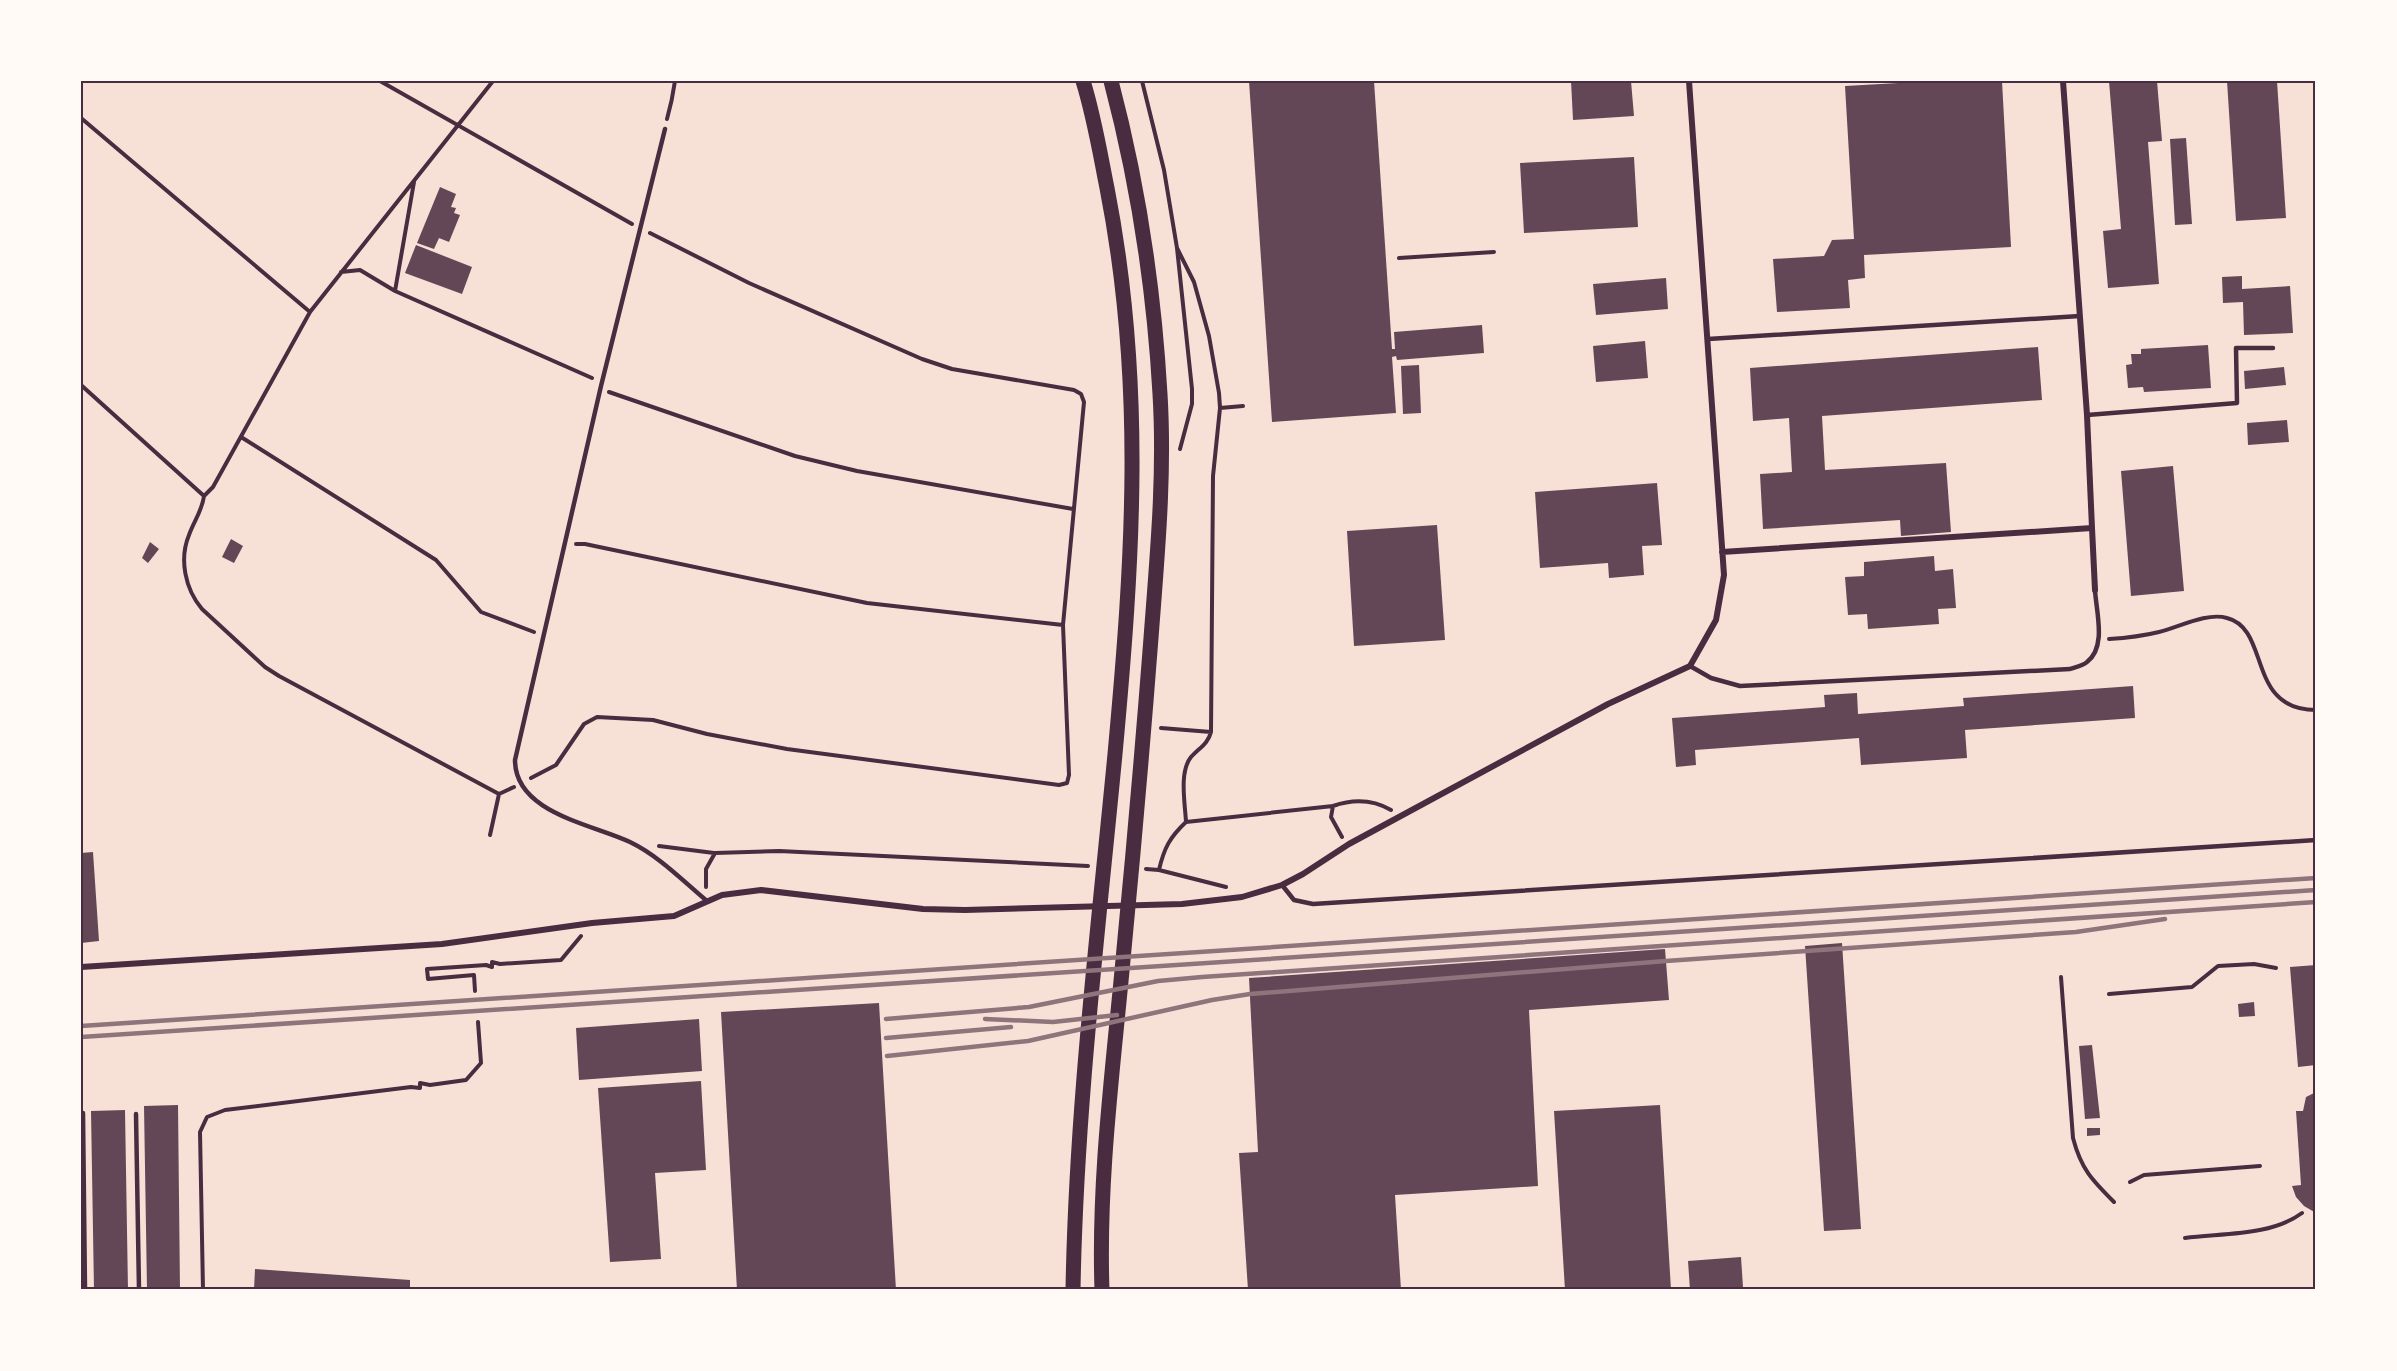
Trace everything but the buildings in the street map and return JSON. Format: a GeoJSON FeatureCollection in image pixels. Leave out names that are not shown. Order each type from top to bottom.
{"type":"FeatureCollection","features":[{"type":"Feature","properties":{"kind":"main road"},"geometry":{"type":"LineString","coordinates":[[1073,1290],[1079,1160],[1128,615],[1134,505],[1129,348],[1119,250],[1083,81]]}},
{"type":"Feature","properties":{"kind":"main road"},"geometry":{"type":"LineString","coordinates":[[1102,1290],[1100,1237],[1109,1111],[1142,754],[1161,471],[1160,396],[1153,309],[1141,217],[1111,81]]}},
{"type":"Feature","properties":{"kind":"street"},"geometry":{"type":"LineString","coordinates":[[81,967],[442,944],[592,923],[674,916],[722,895],[760,890],[923,909],[1117,907],[1182,904],[1242,897],[1282,885],[1312,869],[1349,844],[1608,704],[1690,666],[1716,620],[1724,575],[1689,81]]}},
{"type":"Feature","properties":{"kind":"street"},"geometry":{"type":"LineString","coordinates":[[2063,81],[2087,415],[2095,590]]}},
{"type":"Feature","properties":{"kind":"street"},"geometry":{"type":"LineString","coordinates":[[1722,552],[2092,528]]}},
{"type":"Feature","properties":{"kind":"lane"},"geometry":{"type":"LineString","coordinates":[[665,129],[563,545],[515,760],[519,784],[536,802],[589,827],[631,843],[656,859],[707,901]]}},
{"type":"Feature","properties":{"kind":"lane"},"geometry":{"type":"LineString","coordinates":[[1708,339],[2080,316]]}},
{"type":"Feature","properties":{"kind":"lane"},"geometry":{"type":"LineString","coordinates":[[2087,415],[2237,403],[2236,348],[2273,348]]}},
{"type":"Feature","properties":{"kind":"lane"},"geometry":{"type":"LineString","coordinates":[[1690,666],[1711,678],[1740,686],[2070,669],[2087,662],[2096,650],[2099,640],[2095,590]]}},
{"type":"Feature","properties":{"kind":"lane"},"geometry":{"type":"LineString","coordinates":[[1282,885],[1294,900],[1313,904],[2316,840]]}},
{"type":"Feature","properties":{"kind":"lane"},"geometry":{"type":"LineString","coordinates":[[83,1113],[85,1290]]}},
{"type":"Feature","properties":{"kind":"lane"},"geometry":{"type":"LineString","coordinates":[[136,1114],[139,1290]]}},
{"type":"Feature","properties":{"kind":"path"},"geometry":{"type":"LineString","coordinates":[[380,81],[641,229],[749,283],[922,359],[952,369],[1074,390],[1081,394],[1084,402],[1063,625],[1069,775],[1067,783],[1059,785],[927,770],[787,749],[707,734],[653,720],[597,717],[584,724],[556,765],[499,794]]}},
{"type":"Feature","properties":{"kind":"path"},"geometry":{"type":"LineString","coordinates":[[493,81],[310,312],[213,487],[204,496],[202,509],[188,536],[185,552],[188,585],[194,599],[265,667],[499,794]]}},
{"type":"Feature","properties":{"kind":"path"},"geometry":{"type":"LineString","coordinates":[[665,129],[670,102],[675,94],[675,81]]}},
{"type":"Feature","properties":{"kind":"path"},"geometry":{"type":"LineString","coordinates":[[1142,81],[1164,170],[1177,248],[1194,282],[1209,336],[1220,408],[1213,476],[1211,732],[1209,740],[1190,758],[1186,767],[1186,822]]}},
{"type":"Feature","properties":{"kind":"path"},"geometry":{"type":"LineString","coordinates":[[81,117],[310,312]]}},
{"type":"Feature","properties":{"kind":"path"},"geometry":{"type":"LineString","coordinates":[[394,291],[414,182]]}},
{"type":"Feature","properties":{"kind":"path"},"geometry":{"type":"LineString","coordinates":[[1399,258],[1494,252]]}},
{"type":"Feature","properties":{"kind":"path"},"geometry":{"type":"LineString","coordinates":[[341,272],[360,270],[394,291],[591,377],[609,392],[795,456],[857,471],[1073,509]]}},
{"type":"Feature","properties":{"kind":"path"},"geometry":{"type":"LineString","coordinates":[[81,385],[204,496]]}},
{"type":"Feature","properties":{"kind":"path"},"geometry":{"type":"LineString","coordinates":[[1220,408],[1243,406]]}},
{"type":"Feature","properties":{"kind":"path"},"geometry":{"type":"LineString","coordinates":[[241,436],[436,560],[481,612],[543,635]]}},
{"type":"Feature","properties":{"kind":"path"},"geometry":{"type":"LineString","coordinates":[[563,545],[585,544],[867,603],[1063,625]]}},
{"type":"Feature","properties":{"kind":"path"},"geometry":{"type":"LineString","coordinates":[[2099,640],[2131,638],[2209,618],[2225,617],[2238,623],[2248,633],[2260,671],[2271,689],[2290,706],[2316,710]]}},
{"type":"Feature","properties":{"kind":"path"},"geometry":{"type":"LineString","coordinates":[[1161,728],[1211,732]]}},
{"type":"Feature","properties":{"kind":"path"},"geometry":{"type":"LineString","coordinates":[[490,835],[499,794]]}},
{"type":"Feature","properties":{"kind":"path"},"geometry":{"type":"LineString","coordinates":[[1159,870],[1164,848],[1172,835],[1186,822],[1333,806],[1348,801],[1364,801],[1383,805],[1397,818]]}},
{"type":"Feature","properties":{"kind":"path"},"geometry":{"type":"LineString","coordinates":[[1333,806],[1331,817],[1334,825],[1349,844]]}},
{"type":"Feature","properties":{"kind":"path"},"geometry":{"type":"LineString","coordinates":[[631,843],[715,853],[779,851],[1090,866]]}},
{"type":"Feature","properties":{"kind":"path"},"geometry":{"type":"LineString","coordinates":[[707,901],[706,869],[715,853]]}},
{"type":"Feature","properties":{"kind":"path"},"geometry":{"type":"LineString","coordinates":[[1136,868],[1159,870],[1215,882],[1233,889],[1242,897]]}},
{"type":"Feature","properties":{"kind":"path"},"geometry":{"type":"LineString","coordinates":[[475,991],[474,975],[428,979],[427,969],[486,965],[492,968],[492,962],[500,964],[561,960],[592,923]]}},
{"type":"Feature","properties":{"kind":"path"},"geometry":{"type":"LineString","coordinates":[[2109,994],[2192,987],[2218,966],[2254,964],[2276,968]]}},
{"type":"Feature","properties":{"kind":"path"},"geometry":{"type":"LineString","coordinates":[[2061,976],[2073,1138],[2078,1161],[2086,1174],[2114,1202]]}},
{"type":"Feature","properties":{"kind":"path"},"geometry":{"type":"LineString","coordinates":[[203,1290],[200,1132],[207,1117],[225,1110],[411,1087],[420,1088],[420,1083],[466,1080],[481,1063],[478,1022]]}},
{"type":"Feature","properties":{"kind":"path"},"geometry":{"type":"LineString","coordinates":[[2130,1182],[2144,1175],[2260,1166]]}},
{"type":"Feature","properties":{"kind":"path"},"geometry":{"type":"LineString","coordinates":[[2185,1238],[2275,1227],[2290,1223],[2302,1214]]}},
{"type":"Feature","properties":{"kind":"railway"},"geometry":{"type":"LineString","coordinates":[[81,1026],[2316,878]]}},
{"type":"Feature","properties":{"kind":"railway"},"geometry":{"type":"LineString","coordinates":[[81,1037],[2316,890]]}},
{"type":"Feature","properties":{"kind":"railway"},"geometry":{"type":"LineString","coordinates":[[886,1019],[1029,1007],[1158,981],[1202,977],[2316,902]]}},
{"type":"Feature","properties":{"kind":"railway"},"geometry":{"type":"LineString","coordinates":[[887,1056],[1028,1041],[1212,1000],[1250,994],[2076,932],[2165,919]]}},
{"type":"Feature","properties":{"kind":"railway"},"geometry":{"type":"LineString","coordinates":[[985,1019],[1053,1022],[1117,1015]]}},
{"type":"Feature","properties":{"kind":"railway"},"geometry":{"type":"LineString","coordinates":[[886,1038],[1011,1027]]}}]}
